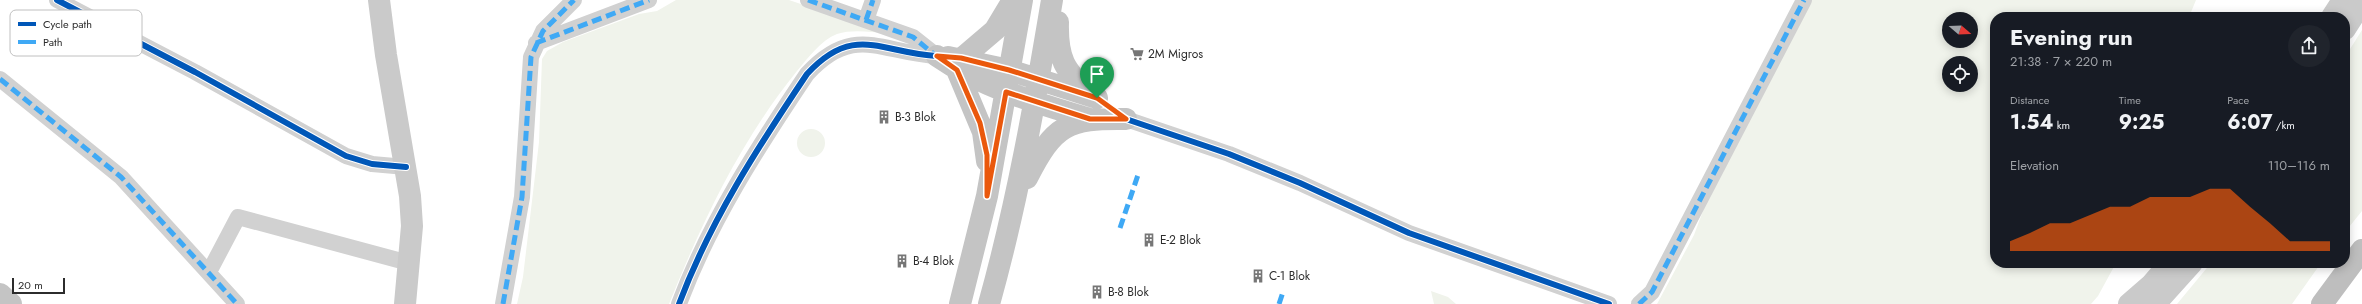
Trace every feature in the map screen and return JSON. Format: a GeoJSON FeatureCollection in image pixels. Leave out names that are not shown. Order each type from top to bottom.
{"type":"FeatureCollection","features":[{"type":"Feature","properties":{"kind":"highway"},"geometry":{"type":"LineString","coordinates":[[2350,266],[2362,250]]}},
{"type":"Feature","properties":{"kind":"highway"},"geometry":{"type":"LineString","coordinates":[[2322,304],[2349,268]]}},
{"type":"Feature","properties":{"kind":"main road"},"geometry":{"type":"LineString","coordinates":[[380,0],[386,55],[406,167],[412,226],[405,304]]}},
{"type":"Feature","properties":{"kind":"main road"},"geometry":{"type":"LineString","coordinates":[[959,64],[995,30],[1012,0]]}},
{"type":"Feature","properties":{"kind":"main road"},"geometry":{"type":"LineString","coordinates":[[960,304],[987,196],[1022,0]]}},
{"type":"Feature","properties":{"kind":"main road"},"geometry":{"type":"LineString","coordinates":[[989,304],[1014,202],[1035,102],[1052,0]]}},
{"type":"Feature","properties":{"kind":"main road"},"geometry":{"type":"LineString","coordinates":[[1059,0],[1058,44],[1062,62],[1073,79],[1126,119]]}},
{"type":"Feature","properties":{"kind":"main road"},"geometry":{"type":"LineString","coordinates":[[2335,12],[2343,0]]}},
{"type":"Feature","properties":{"kind":"main road"},"geometry":{"type":"LineString","coordinates":[[2350,21],[2362,2]]}},
{"type":"Feature","properties":{"kind":"main road"},"geometry":{"type":"LineString","coordinates":[[937,56],[959,64],[1006,92],[1090,119]]}},
{"type":"Feature","properties":{"kind":"main road"},"geometry":{"type":"LineString","coordinates":[[959,64],[1009,70],[1097,98]]}},
{"type":"Feature","properties":{"kind":"main road"},"geometry":{"type":"LineString","coordinates":[[959,64],[983,132],[987,155],[987,196]]}},
{"type":"Feature","properties":{"kind":"main road"},"geometry":{"type":"LineString","coordinates":[[1014,202],[1039,154],[1051,137],[1069,125],[1090,119],[1126,119]]}},
{"type":"Feature","properties":{"kind":"main road"},"geometry":{"type":"LineString","coordinates":[[2129,304],[2152,284],[2166,268]]}},
{"type":"Feature","properties":{"kind":"main road"},"geometry":{"type":"LineString","coordinates":[[2155,304],[2187,268]]}},
{"type":"Feature","properties":{"kind":"main road"},"geometry":{"type":"LineString","coordinates":[[0,294],[11,304]]}},
{"type":"Feature","properties":{"kind":"street"},"geometry":{"type":"LineString","coordinates":[[58,0],[77,10]]}},
{"type":"Feature","properties":{"kind":"street"},"geometry":{"type":"LineString","coordinates":[[503,304],[522,197],[529,67],[536,43],[543,31],[574,0]]}},
{"type":"Feature","properties":{"kind":"street"},"geometry":{"type":"LineString","coordinates":[[536,43],[649,0]]}},
{"type":"Feature","properties":{"kind":"street"},"geometry":{"type":"LineString","coordinates":[[808,0],[912,37],[937,56]]}},
{"type":"Feature","properties":{"kind":"street"},"geometry":{"type":"LineString","coordinates":[[866,20],[873,0]]}},
{"type":"Feature","properties":{"kind":"street"},"geometry":{"type":"LineString","coordinates":[[1640,304],[1655,286],[1804,0]]}},
{"type":"Feature","properties":{"kind":"street"},"geometry":{"type":"LineString","coordinates":[[142,44],[196,72],[346,156],[372,164],[406,167]]}},
{"type":"Feature","properties":{"kind":"street"},"geometry":{"type":"LineString","coordinates":[[679,304],[719,215],[742,174],[807,74],[821,60],[841,48],[870,44],[906,53],[937,56]]}},
{"type":"Feature","properties":{"kind":"street"},"geometry":{"type":"LineString","coordinates":[[0,78],[121,177],[238,304]]}},
{"type":"Feature","properties":{"kind":"street"},"geometry":{"type":"LineString","coordinates":[[1126,119],[1229,154],[1293,180],[1409,233],[1609,304]]}},
{"type":"Feature","properties":{"kind":"street"},"geometry":{"type":"LineString","coordinates":[[209,272],[238,217],[409,263]]}},
{"type":"Feature","properties":{"kind":"shaded area"},"geometry":{"type":"Polygon","coordinates":[[[676,0],[789,0],[886,33],[855,31],[837,34],[820,45],[797,71],[758,125],[724,183],[709,212],[669,304],[517,304],[523,277],[539,142],[542,59],[547,51],[563,42],[639,14],[657,11],[676,0]]]}},
{"type":"Feature","properties":{"kind":"shaded area"},"geometry":{"type":"Polygon","coordinates":[[[1812,0],[2196,0],[2191,12],[1990,12],[1990,268],[2113,268],[2098,296],[2091,304],[1657,304],[1694,235],[1740,112],[1812,0]]]}},
{"type":"Feature","properties":{"kind":"shaded area"},"geometry":{"type":"Polygon","coordinates":[[[2362,30],[2362,211],[2350,226],[2350,49],[2362,30]]]}},
{"type":"Feature","properties":{"kind":"shaded area"},"geometry":{"type":"Polygon","coordinates":[[[811,129],[821,133],[825,143],[821,153],[811,157],[801,153],[797,143],[801,133],[811,129]]]}},
{"type":"Feature","properties":{"kind":"shaded area"},"geometry":{"type":"Polygon","coordinates":[[[2207,268],[2317,268],[2292,304],[2177,304],[2207,268]]]}},
{"type":"Feature","properties":{"kind":"shaded area"},"geometry":{"type":"Polygon","coordinates":[[[1431,291],[1448,297],[1456,304],[1434,304],[1431,291]]]}},
{"type":"Feature","properties":{"kind":"marked path"},"geometry":{"type":"LineString","coordinates":[[503,304],[522,197],[531,57],[543,31],[574,0]]}},
{"type":"Feature","properties":{"kind":"marked path"},"geometry":{"type":"LineString","coordinates":[[536,43],[649,0]]}},
{"type":"Feature","properties":{"kind":"marked path"},"geometry":{"type":"LineString","coordinates":[[808,0],[913,37],[935,55]]}},
{"type":"Feature","properties":{"kind":"marked path"},"geometry":{"type":"LineString","coordinates":[[866,20],[873,0]]}},
{"type":"Feature","properties":{"kind":"marked path"},"geometry":{"type":"LineString","coordinates":[[1639,304],[1652,292],[1804,0]]}},
{"type":"Feature","properties":{"kind":"marked path"},"geometry":{"type":"LineString","coordinates":[[0,79],[121,177],[237,304]]}},
{"type":"Feature","properties":{"kind":"marked path"},"geometry":{"type":"LineString","coordinates":[[1120,228],[1139,172]]}},
{"type":"Feature","properties":{"kind":"marked path"},"geometry":{"type":"LineString","coordinates":[[1279,304],[1283,292]]}},
{"type":"Feature","properties":{"kind":"cycle path"},"geometry":{"type":"LineString","coordinates":[[57,0],[76,10]]}},
{"type":"Feature","properties":{"kind":"cycle path"},"geometry":{"type":"LineString","coordinates":[[142,44],[346,156],[372,164],[406,167]]}},
{"type":"Feature","properties":{"kind":"cycle path"},"geometry":{"type":"LineString","coordinates":[[679,304],[705,243],[736,185],[807,74],[824,58],[839,49],[854,45],[869,45],[917,54],[937,56]]}},
{"type":"Feature","properties":{"kind":"cycle path"},"geometry":{"type":"LineString","coordinates":[[1126,119],[1229,154],[1300,183],[1409,233],[1609,304]]}},
{"type":"Feature","properties":{"kind":"place","name":"2M Migros"},"geometry":{"type":"Point","coordinates":[1137,54]}},
{"type":"Feature","properties":{"kind":"place","name":"B-3 Blok"},"geometry":{"type":"Point","coordinates":[884,117]}},
{"type":"Feature","properties":{"kind":"place","name":"E-2 Blok"},"geometry":{"type":"Point","coordinates":[1149,240]}},
{"type":"Feature","properties":{"kind":"place","name":"B-4 Blok"},"geometry":{"type":"Point","coordinates":[902,261]}},
{"type":"Feature","properties":{"kind":"place","name":"C-1 Blok"},"geometry":{"type":"Point","coordinates":[1258,276]}},
{"type":"Feature","properties":{"kind":"place","name":"B-8 Blok"},"geometry":{"type":"Point","coordinates":[1097,292]}},
{"type":"Feature","properties":{"kind":"route"},"geometry":{"type":"LineString","coordinates":[[937,56],[961,58],[1009,70],[1097,98],[1126,119],[1090,119],[1006,92],[987,196],[987,155],[980,123],[965,92],[957,70],[937,56]]}}]}
